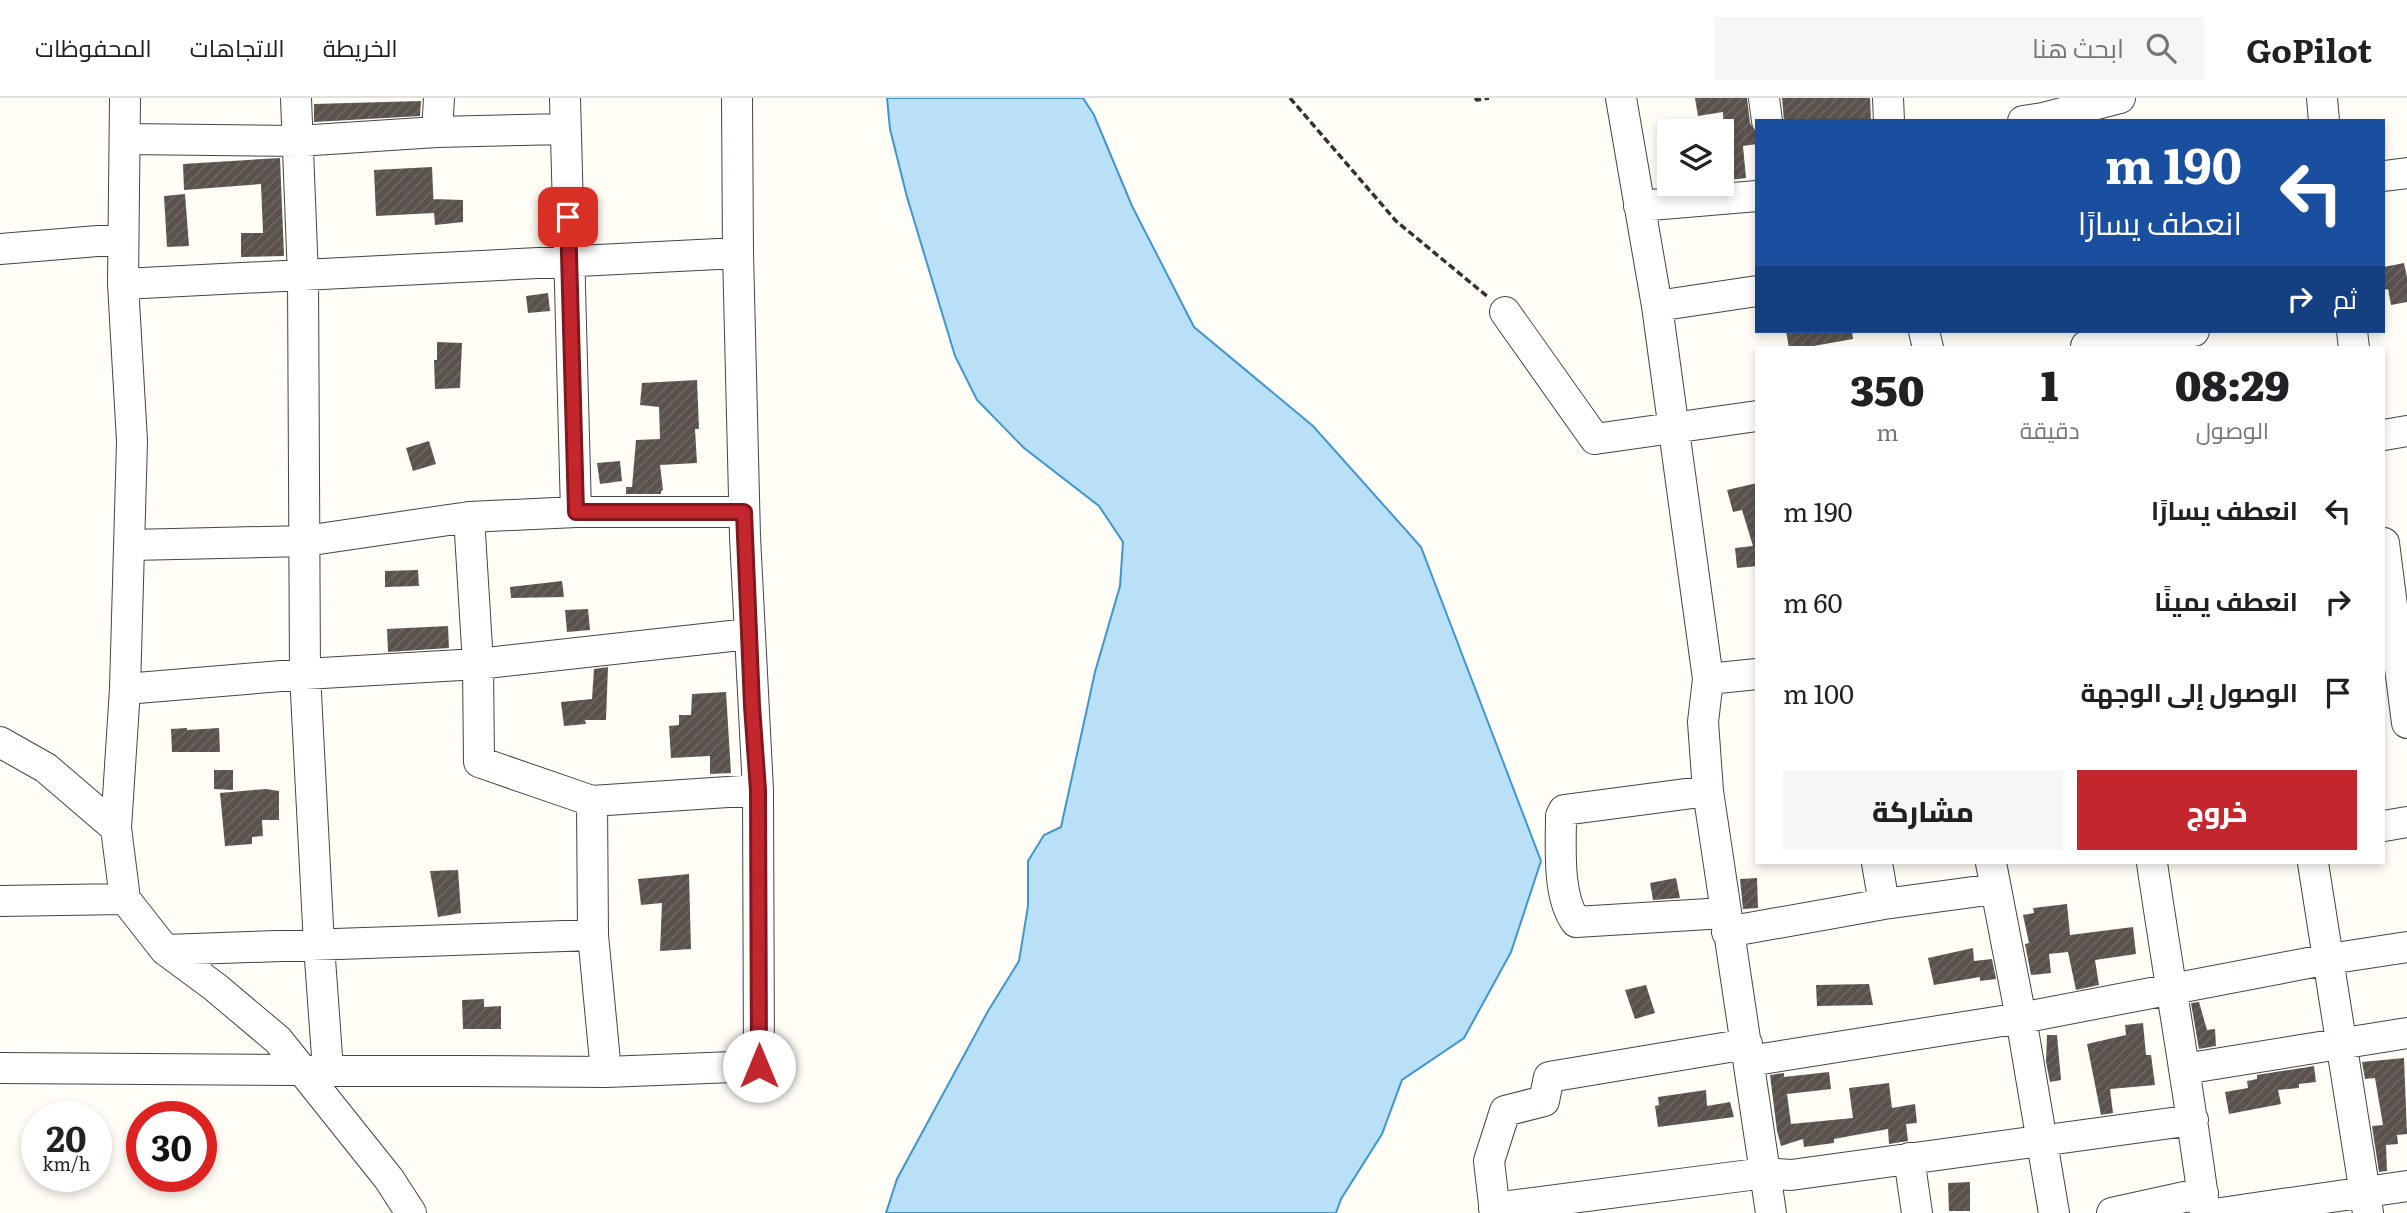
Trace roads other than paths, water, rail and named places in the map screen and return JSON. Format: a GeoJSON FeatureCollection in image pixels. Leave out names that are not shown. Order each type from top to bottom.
{"type":"FeatureCollection","features":[{"type":"Feature","properties":{"kind":"street"},"geometry":{"type":"LineString","coordinates":[[125,98],[122,239],[132,441],[131,545],[116,828],[125,899],[164,950],[215,987],[315,1070],[411,1213]]}},
{"type":"Feature","properties":{"kind":"street"},"geometry":{"type":"LineString","coordinates":[[296,98],[303,277],[305,674],[319,945],[315,1070]]}},
{"type":"Feature","properties":{"kind":"street"},"geometry":{"type":"LineString","coordinates":[[437,132],[439,98]]}},
{"type":"Feature","properties":{"kind":"street"},"geometry":{"type":"LineString","coordinates":[[565,98],[576,512]]}},
{"type":"Feature","properties":{"kind":"street"},"geometry":{"type":"LineString","coordinates":[[0,1068],[606,1072],[759,1066],[758,790],[744,512],[737,98]]}},
{"type":"Feature","properties":{"kind":"street"},"geometry":{"type":"LineString","coordinates":[[1621,98],[1657,306],[1708,679],[1703,722],[1707,791],[1771,1213]]}},
{"type":"Feature","properties":{"kind":"street"},"geometry":{"type":"LineString","coordinates":[[1764,98],[1767,119]]}},
{"type":"Feature","properties":{"kind":"street"},"geometry":{"type":"LineString","coordinates":[[1888,98],[1889,119]]}},
{"type":"Feature","properties":{"kind":"street"},"geometry":{"type":"LineString","coordinates":[[2038,114],[2120,98]]}},
{"type":"Feature","properties":{"kind":"street"},"geometry":{"type":"LineString","coordinates":[[2322,98],[2324,119]]}},
{"type":"Feature","properties":{"kind":"street"},"geometry":{"type":"LineString","coordinates":[[126,139],[298,141],[437,132],[565,129]]}},
{"type":"Feature","properties":{"kind":"street"},"geometry":{"type":"LineString","coordinates":[[2385,176],[2407,173]]}},
{"type":"Feature","properties":{"kind":"street"},"geometry":{"type":"LineString","coordinates":[[1639,206],[1755,196]]}},
{"type":"Feature","properties":{"kind":"street"},"geometry":{"type":"LineString","coordinates":[[0,249],[122,239]]}},
{"type":"Feature","properties":{"kind":"street"},"geometry":{"type":"LineString","coordinates":[[123,284],[738,253]]}},
{"type":"Feature","properties":{"kind":"street"},"geometry":{"type":"LineString","coordinates":[[1657,306],[1755,291]]}},
{"type":"Feature","properties":{"kind":"street"},"geometry":{"type":"LineString","coordinates":[[1505,312],[1595,439],[1755,416]]}},
{"type":"Feature","properties":{"kind":"street"},"geometry":{"type":"LineString","coordinates":[[2084,342],[2174,333]]}},
{"type":"Feature","properties":{"kind":"street"},"geometry":{"type":"LineString","coordinates":[[2385,435],[2407,431]]}},
{"type":"Feature","properties":{"kind":"street"},"geometry":{"type":"LineString","coordinates":[[131,545],[304,541],[469,516],[576,512],[744,512]]}},
{"type":"Feature","properties":{"kind":"street"},"geometry":{"type":"LineString","coordinates":[[469,516],[478,664],[479,762],[592,801],[758,790]]}},
{"type":"Feature","properties":{"kind":"street"},"geometry":{"type":"LineString","coordinates":[[2390,559],[2398,705]]}},
{"type":"Feature","properties":{"kind":"street"},"geometry":{"type":"LineString","coordinates":[[125,689],[305,674],[478,664],[749,634]]}},
{"type":"Feature","properties":{"kind":"street"},"geometry":{"type":"LineString","coordinates":[[1708,679],[1755,674]]}},
{"type":"Feature","properties":{"kind":"street"},"geometry":{"type":"LineString","coordinates":[[0,742],[46,768],[116,828]]}},
{"type":"Feature","properties":{"kind":"street"},"geometry":{"type":"LineString","coordinates":[[1707,791],[1564,810],[1561,816],[1562,878],[1576,922],[1726,923],[1884,904],[1993,876],[2021,1018],[2054,1213]]}},
{"type":"Feature","properties":{"kind":"street"},"geometry":{"type":"LineString","coordinates":[[592,801],[593,935],[606,1072]]}},
{"type":"Feature","properties":{"kind":"street"},"geometry":{"type":"LineString","coordinates":[[2385,826],[2407,822]]}},
{"type":"Feature","properties":{"kind":"street"},"geometry":{"type":"LineString","coordinates":[[1877,864],[1884,904]]}},
{"type":"Feature","properties":{"kind":"street"},"geometry":{"type":"LineString","coordinates":[[2152,864],[2170,990],[2210,1206]]}},
{"type":"Feature","properties":{"kind":"street"},"geometry":{"type":"LineString","coordinates":[[2313,864],[2367,1203]]}},
{"type":"Feature","properties":{"kind":"street"},"geometry":{"type":"LineString","coordinates":[[0,901],[125,899]]}},
{"type":"Feature","properties":{"kind":"street"},"geometry":{"type":"LineString","coordinates":[[164,950],[593,935]]}},
{"type":"Feature","properties":{"kind":"street"},"geometry":{"type":"LineString","coordinates":[[2193,1120],[1791,1175],[1765,1173],[1494,1211],[1489,1161],[1505,1111],[1544,1101],[1549,1077],[2021,1018],[2329,958],[2407,947]]}},
{"type":"Feature","properties":{"kind":"street"},"geometry":{"type":"LineString","coordinates":[[2184,1069],[2407,1033]]}},
{"type":"Feature","properties":{"kind":"street"},"geometry":{"type":"LineString","coordinates":[[1909,1158],[1917,1213]]}},
{"type":"Feature","properties":{"kind":"street"},"geometry":{"type":"LineString","coordinates":[[2112,1213],[2210,1206],[2367,1203],[2407,1186]]}},
{"type":"Feature","properties":{"kind":"water"},"geometry":{"type":"Polygon","coordinates":[[[887,98],[1083,98],[1094,115],[1132,206],[1194,327],[1313,426],[1421,547],[1541,861],[1511,952],[1464,1038],[1402,1080],[1382,1134],[1341,1199],[1336,1213],[886,1213],[897,1179],[988,1011],[1019,961],[1028,906],[1028,861],[1044,835],[1061,827],[1095,672],[1120,586],[1123,542],[1099,506],[1024,448],[977,400],[955,356],[907,197],[890,129],[887,98]]]}}]}
